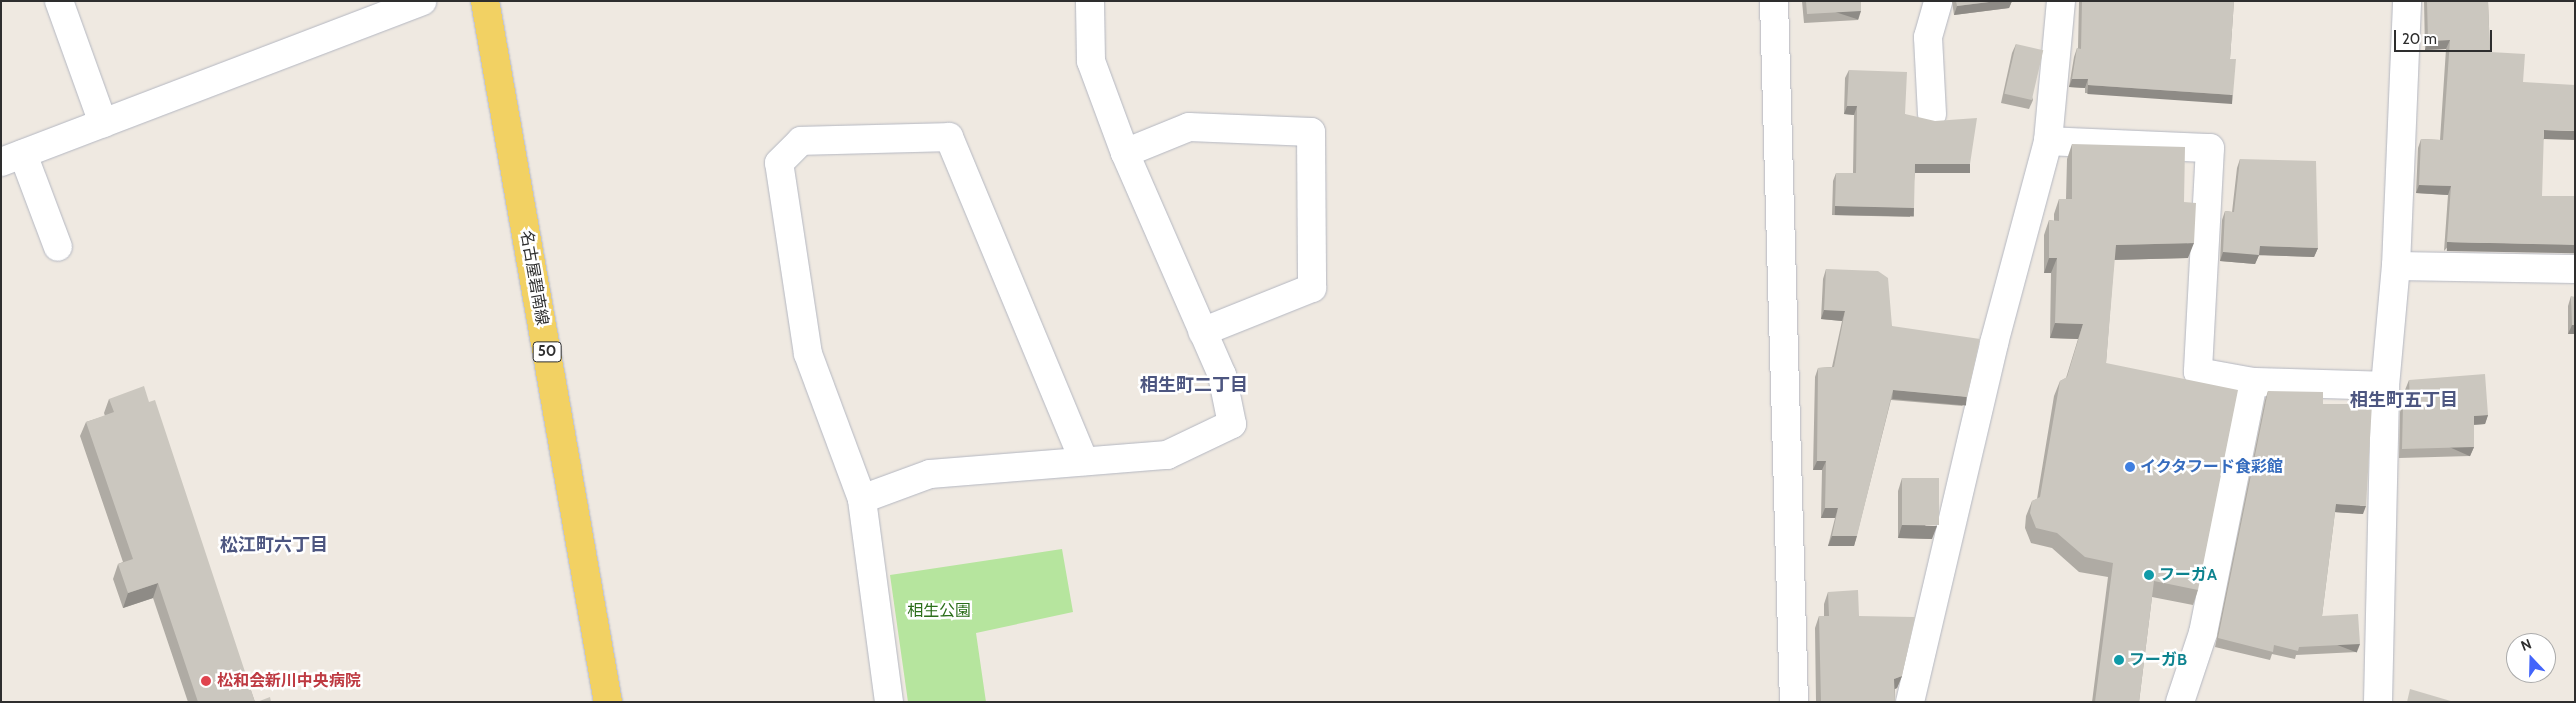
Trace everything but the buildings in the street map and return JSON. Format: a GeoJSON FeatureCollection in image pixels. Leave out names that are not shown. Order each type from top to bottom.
{"type":"FeatureCollection","features":[{"type":"Feature","properties":{"kind":"main road","name":"名古屋碧南線"},"geometry":{"type":"LineString","coordinates":[[485,1],[608,702]]}},
{"type":"Feature","properties":{"kind":"street"},"geometry":{"type":"LineString","coordinates":[[59,1],[103,123]]}},
{"type":"Feature","properties":{"kind":"street"},"geometry":{"type":"LineString","coordinates":[[58,246],[12,158],[422,1]]}},
{"type":"Feature","properties":{"kind":"street"},"geometry":{"type":"LineString","coordinates":[[862,499],[930,474],[1167,455],[1232,424],[1222,375],[1125,153],[1091,61],[1090,1]]}},
{"type":"Feature","properties":{"kind":"street"},"geometry":{"type":"LineString","coordinates":[[1774,1],[1794,702]]}},
{"type":"Feature","properties":{"kind":"street"},"geometry":{"type":"LineString","coordinates":[[1932,114],[1928,36],[1938,1]]}},
{"type":"Feature","properties":{"kind":"street"},"geometry":{"type":"LineString","coordinates":[[1910,702],[1994,343],[2048,142],[2061,1]]}},
{"type":"Feature","properties":{"kind":"street"},"geometry":{"type":"LineString","coordinates":[[2378,702],[2385,386],[2396,266],[2407,1]]}},
{"type":"Feature","properties":{"kind":"street"},"geometry":{"type":"LineString","coordinates":[[1125,153],[1189,127],[1311,132],[1312,288],[1202,332]]}},
{"type":"Feature","properties":{"kind":"street"},"geometry":{"type":"LineString","coordinates":[[889,702],[862,499],[808,354],[779,163],[801,141],[949,137],[1084,461]]}},
{"type":"Feature","properties":{"kind":"street"},"geometry":{"type":"LineString","coordinates":[[2048,142],[2210,148],[2198,372],[2253,382],[2385,386]]}},
{"type":"Feature","properties":{"kind":"street"},"geometry":{"type":"LineString","coordinates":[[2396,266],[2575,269]]}},
{"type":"Feature","properties":{"kind":"street"},"geometry":{"type":"LineString","coordinates":[[2180,702],[2203,633],[2253,382]]}},
{"type":"Feature","properties":{"kind":"green space","name":"相生公園"},"geometry":{"type":"Polygon","coordinates":[[[1062,549],[1073,612],[976,633],[986,702],[908,702],[890,575],[1062,549]]]}},
{"type":"Feature","properties":{"kind":"place","name":"イクタフード食彩館"},"geometry":{"type":"Point","coordinates":[2130,467]}},
{"type":"Feature","properties":{"kind":"place","name":"フーガA"},"geometry":{"type":"Point","coordinates":[2149,575]}},
{"type":"Feature","properties":{"kind":"place","name":"フーガB"},"geometry":{"type":"Point","coordinates":[2119,660]}},
{"type":"Feature","properties":{"kind":"place","name":"松和会新川中央病院"},"geometry":{"type":"Point","coordinates":[206,681]}},
{"type":"Feature","properties":{"kind":"district","name":"相生町二丁目"},"geometry":{"type":"Point","coordinates":[1194,385]}},
{"type":"Feature","properties":{"kind":"district","name":"相生町五丁目"},"geometry":{"type":"Point","coordinates":[2404,400]}},
{"type":"Feature","properties":{"kind":"district","name":"松江町六丁目"},"geometry":{"type":"Point","coordinates":[274,545]}}]}
